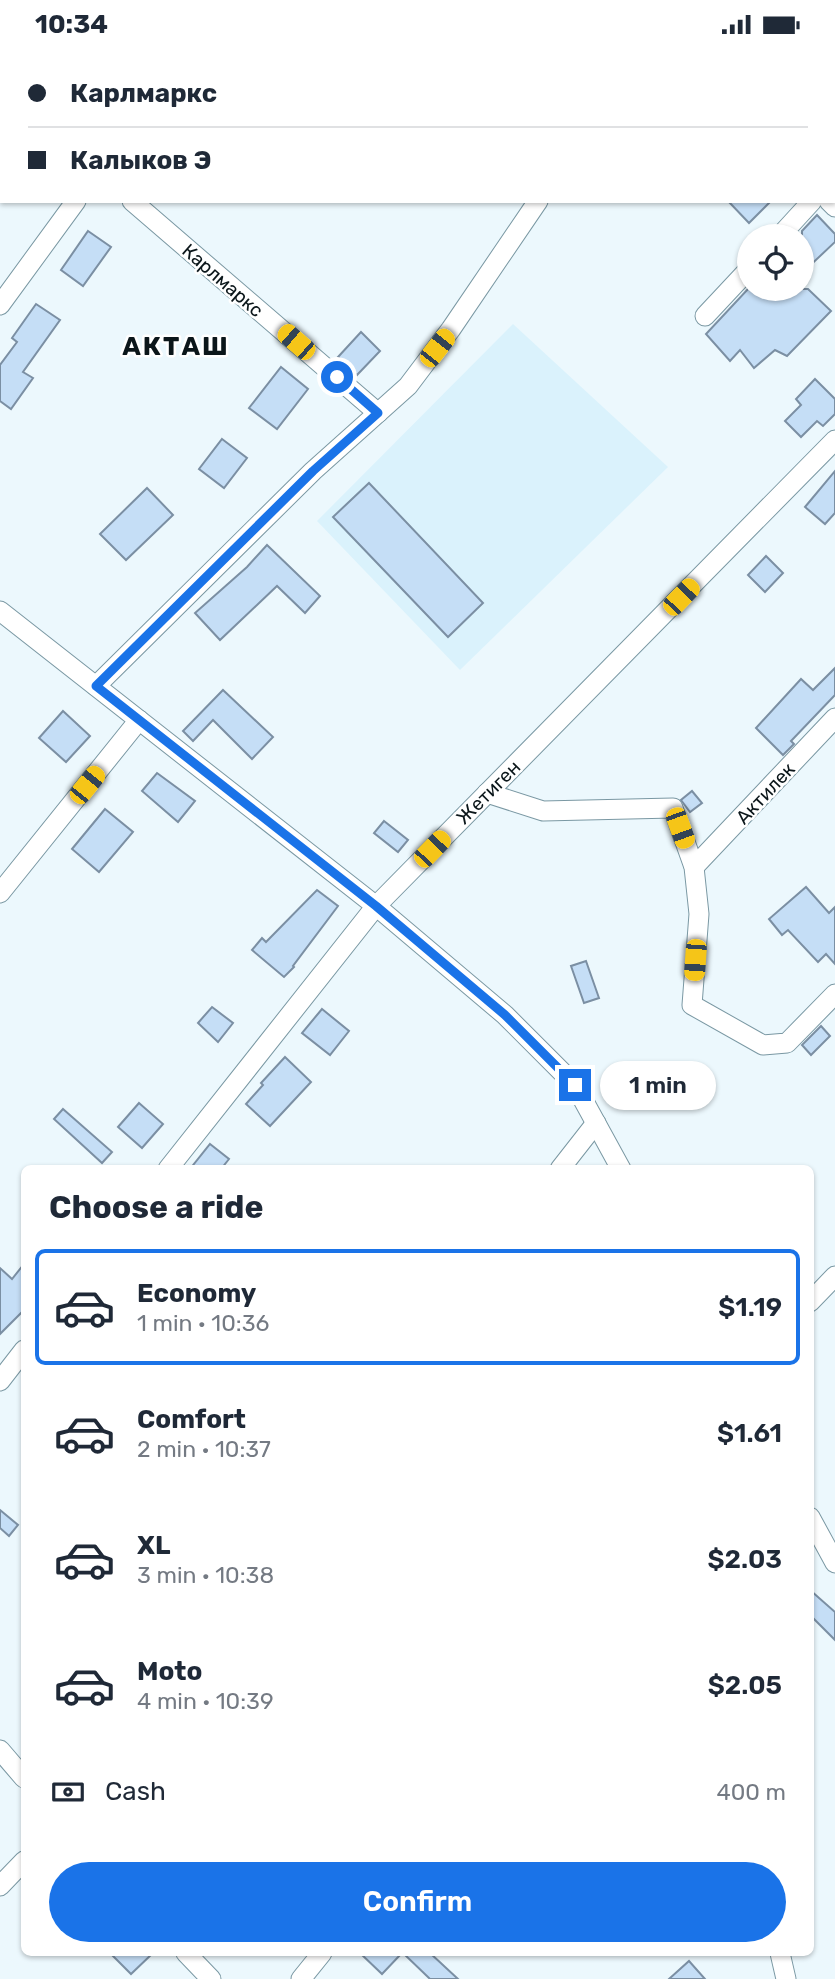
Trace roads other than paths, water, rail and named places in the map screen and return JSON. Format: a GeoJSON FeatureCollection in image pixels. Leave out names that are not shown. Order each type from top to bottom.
{"type":"FeatureCollection","features":[{"type":"Feature","properties":{"kind":"street"},"geometry":{"type":"LineString","coordinates":[[0,305],[75,203]]}},
{"type":"Feature","properties":{"kind":"street","name":"Карлмаркс"},"geometry":{"type":"LineString","coordinates":[[134,203],[378,413]]}},
{"type":"Feature","properties":{"kind":"street"},"geometry":{"type":"LineString","coordinates":[[96,686],[313,471],[408,386],[451,329],[537,203]]}},
{"type":"Feature","properties":{"kind":"street"},"geometry":{"type":"LineString","coordinates":[[790,224],[810,203]]}},
{"type":"Feature","properties":{"kind":"street"},"geometry":{"type":"LineString","coordinates":[[705,316],[737,282]]}},
{"type":"Feature","properties":{"kind":"street","name":"Жетиген"},"geometry":{"type":"LineString","coordinates":[[171,1165],[376,906],[835,440]]}},
{"type":"Feature","properties":{"kind":"street"},"geometry":{"type":"LineString","coordinates":[[0,611],[376,906],[513,1024],[575,1085],[619,1165]]}},
{"type":"Feature","properties":{"kind":"street","name":"Актилек"},"geometry":{"type":"LineString","coordinates":[[694,867],[835,718]]}},
{"type":"Feature","properties":{"kind":"street"},"geometry":{"type":"LineString","coordinates":[[0,893],[139,720]]}},
{"type":"Feature","properties":{"kind":"street"},"geometry":{"type":"LineString","coordinates":[[487,793],[542,811],[673,808],[694,867],[699,914],[692,1006],[763,1045],[787,1043],[835,994]]}},
{"type":"Feature","properties":{"kind":"street"},"geometry":{"type":"LineString","coordinates":[[563,1165],[596,1123]]}},
{"type":"Feature","properties":{"kind":"street"},"geometry":{"type":"LineString","coordinates":[[814,1298],[835,1276]]}},
{"type":"Feature","properties":{"kind":"street"},"geometry":{"type":"LineString","coordinates":[[0,1381],[21,1354]]}},
{"type":"Feature","properties":{"kind":"street"},"geometry":{"type":"LineString","coordinates":[[814,1524],[835,1563]]}},
{"type":"Feature","properties":{"kind":"street"},"geometry":{"type":"LineString","coordinates":[[0,1750],[21,1774]]}},
{"type":"Feature","properties":{"kind":"street"},"geometry":{"type":"LineString","coordinates":[[0,1886],[21,1864]]}},
{"type":"Feature","properties":{"kind":"street"},"geometry":{"type":"LineString","coordinates":[[189,1956],[211,1979]]}},
{"type":"Feature","properties":{"kind":"street"},"geometry":{"type":"LineString","coordinates":[[301,1979],[320,1956]]}},
{"type":"Feature","properties":{"kind":"street"},"geometry":{"type":"LineString","coordinates":[[781,1956],[786,1979]]}},
{"type":"Feature","properties":{"kind":"district","name":"АКТАШ"},"geometry":{"type":"Point","coordinates":[176,346]}}]}
